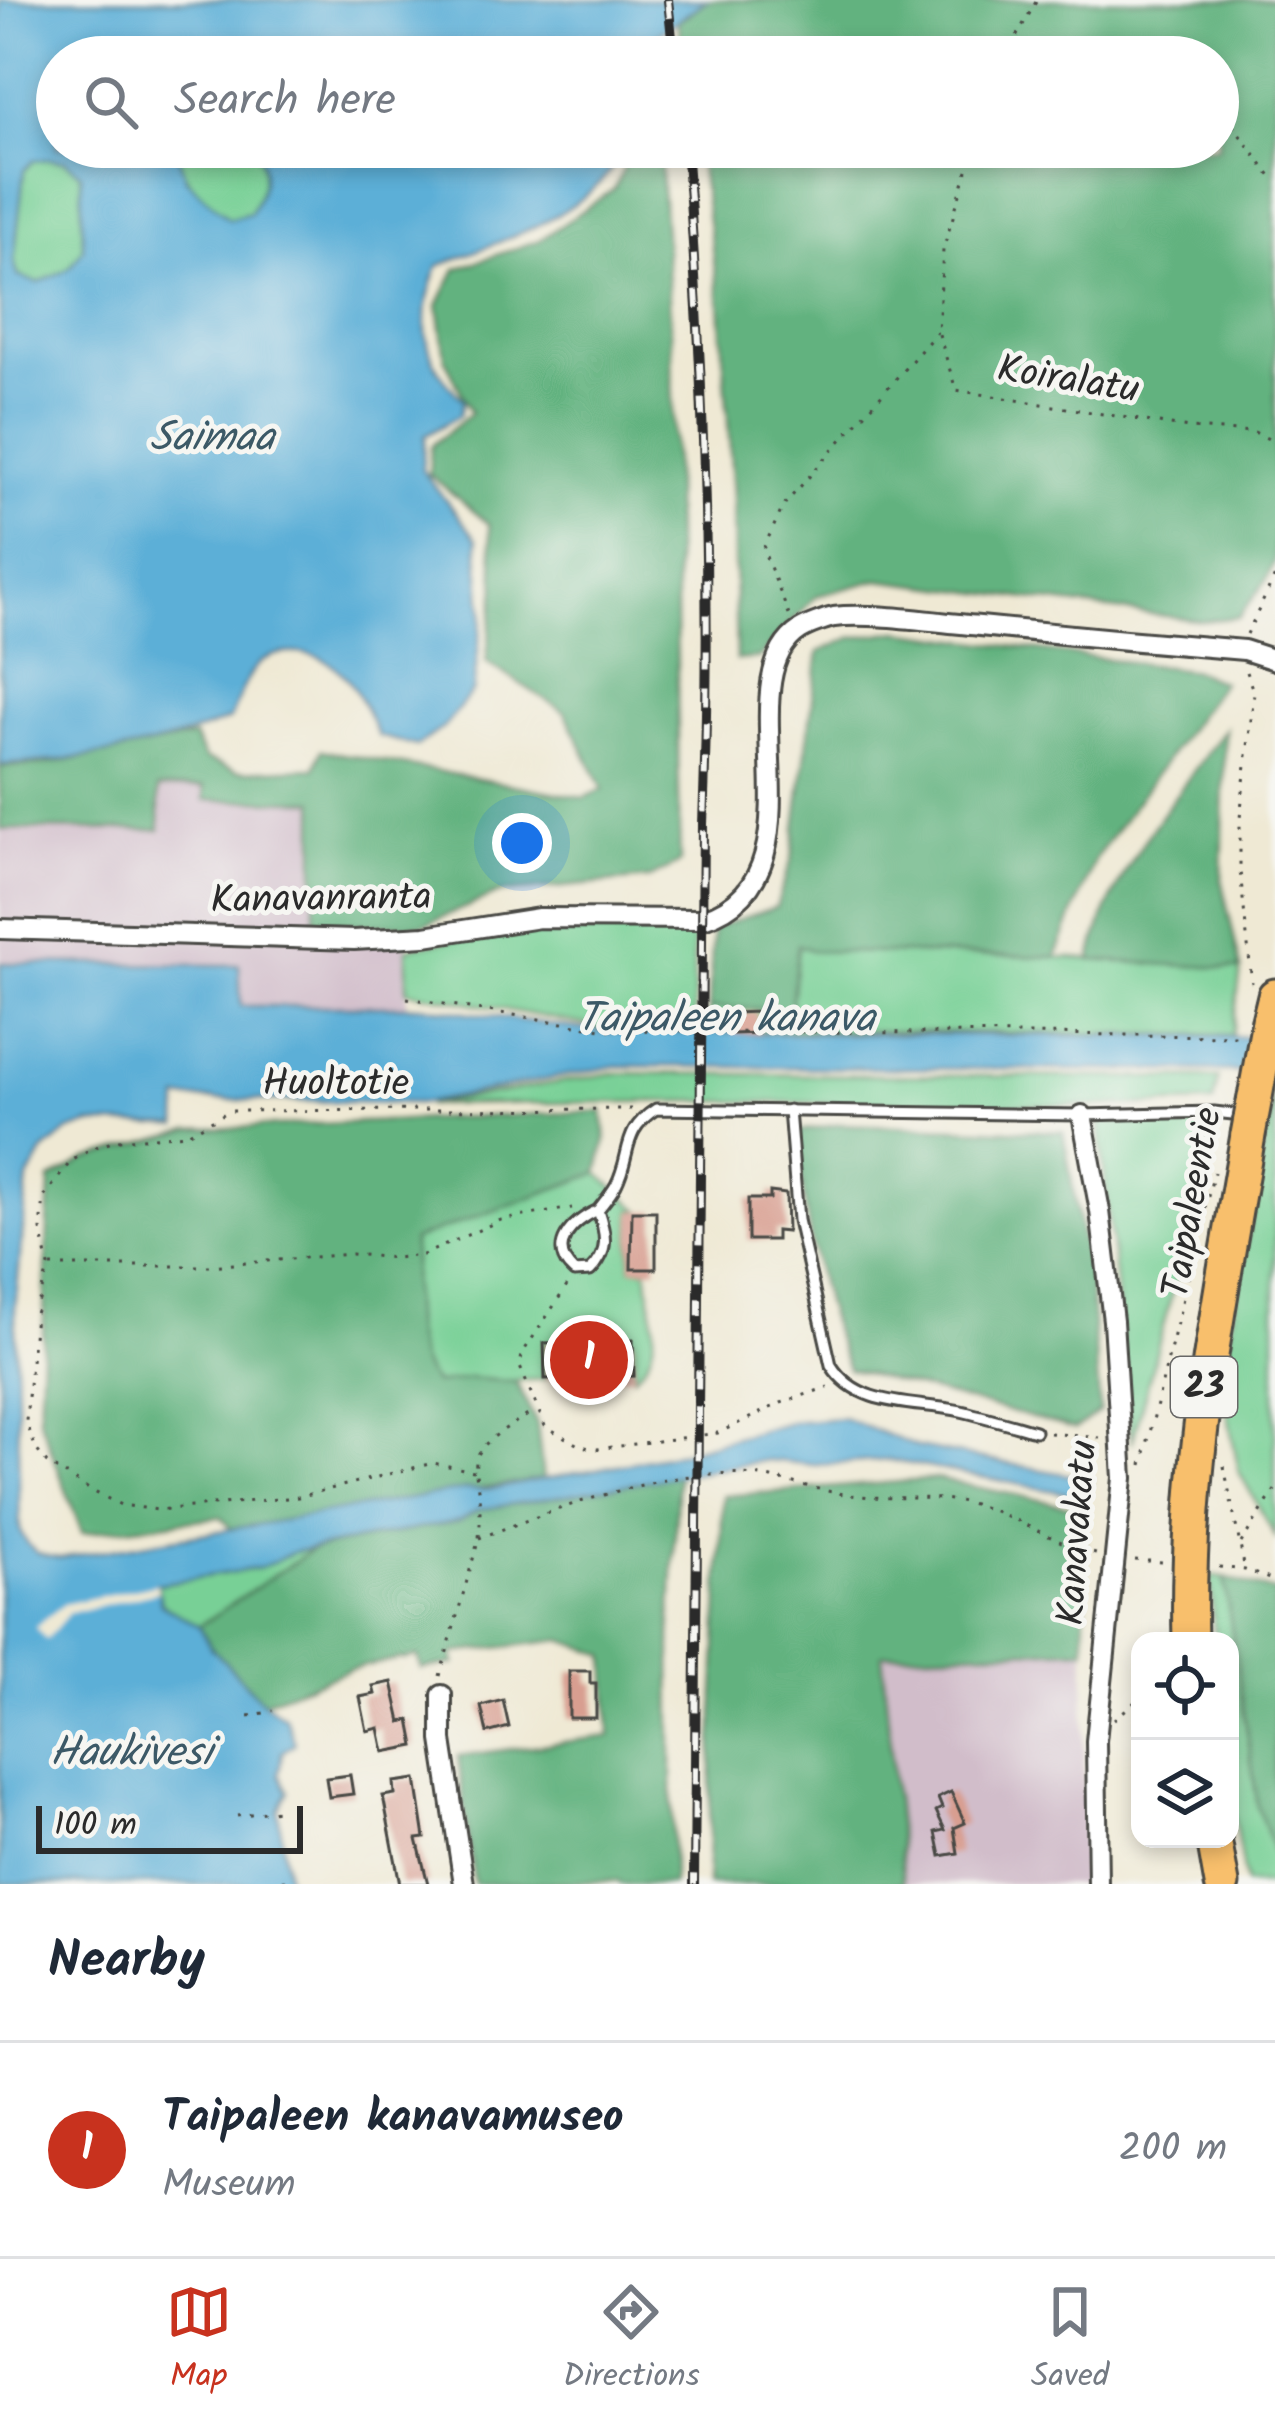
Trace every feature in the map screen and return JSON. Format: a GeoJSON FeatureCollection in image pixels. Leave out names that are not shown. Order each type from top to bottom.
{"type":"FeatureCollection","features":[{"type":"Feature","properties":{"kind":"highway","name":"Taipaleentie"},"geometry":{"type":"LineString","coordinates":[[1190,1632],[1191,1499],[1203,1390],[1262,1012]]}},
{"type":"Feature","properties":{"kind":"highway"},"geometry":{"type":"LineString","coordinates":[[1216,1848],[1222,1884]]}},
{"type":"Feature","properties":{"kind":"street","name":"Kanavanranta"},"geometry":{"type":"LineString","coordinates":[[0,928],[354,940],[425,936],[539,918],[703,919],[726,912],[751,887],[766,850],[771,693],[778,654],[799,630],[834,617],[936,622],[1244,650],[1272,659]]}},
{"type":"Feature","properties":{"kind":"street"},"geometry":{"type":"LineString","coordinates":[[1272,659],[1275,634]]}},
{"type":"Feature","properties":{"kind":"street","name":"Kanavakatu"},"geometry":{"type":"LineString","coordinates":[[1082,1115],[1113,1321],[1123,1478],[1123,1559],[1096,1741],[1098,1884]]}},
{"type":"Feature","properties":{"kind":"street"},"geometry":{"type":"LineString","coordinates":[[442,1695],[442,1741],[464,1884]]}},
{"type":"Feature","properties":{"kind":"lane"},"geometry":{"type":"LineString","coordinates":[[598,1210],[606,1242],[603,1253],[590,1271],[574,1272],[560,1251],[569,1228],[598,1210],[616,1185],[639,1120],[656,1108],[1082,1115],[1214,1112],[1241,1135]]}},
{"type":"Feature","properties":{"kind":"lane"},"geometry":{"type":"LineString","coordinates":[[789,1110],[797,1220],[831,1365],[842,1382],[878,1399],[957,1410],[1035,1431]]}},
{"type":"Feature","properties":{"kind":"path"},"geometry":{"type":"LineString","coordinates":[[1017,36],[1037,0]]}},
{"type":"Feature","properties":{"kind":"path"},"geometry":{"type":"LineString","coordinates":[[1239,134],[1275,182]]}},
{"type":"Feature","properties":{"kind":"path","name":"Koiralatu"},"geometry":{"type":"LineString","coordinates":[[968,168],[943,250],[938,331],[956,390],[1189,428],[1254,432],[1275,442]]}},
{"type":"Feature","properties":{"kind":"path"},"geometry":{"type":"LineString","coordinates":[[792,622],[763,549],[784,505],[938,331]]}},
{"type":"Feature","properties":{"kind":"path"},"geometry":{"type":"LineString","coordinates":[[407,998],[608,1030],[1262,1012],[1242,907],[1240,818],[1254,693],[1243,666],[1249,625],[1275,576]]}},
{"type":"Feature","properties":{"kind":"path","name":"Huoltotie"},"geometry":{"type":"LineString","coordinates":[[49,1266],[41,1230],[44,1197],[70,1161],[119,1140],[187,1134],[229,1111],[656,1108]]}},
{"type":"Feature","properties":{"kind":"path"},"geometry":{"type":"LineString","coordinates":[[1141,1471],[1143,1449],[1241,1135]]}},
{"type":"Feature","properties":{"kind":"path"},"geometry":{"type":"LineString","coordinates":[[474,1472],[433,1463],[298,1497],[158,1510],[122,1505],[92,1492],[47,1463],[26,1421],[35,1314],[49,1266],[227,1265],[351,1254],[423,1255],[502,1220],[575,1207]]}},
{"type":"Feature","properties":{"kind":"path"},"geometry":{"type":"LineString","coordinates":[[574,1272],[556,1308],[522,1354],[520,1367],[545,1426],[564,1438],[597,1449],[718,1432],[781,1402],[842,1382]]}},
{"type":"Feature","properties":{"kind":"path"},"geometry":{"type":"LineString","coordinates":[[442,1695],[442,1658],[479,1538],[475,1460],[483,1443],[537,1410]]}},
{"type":"Feature","properties":{"kind":"path"},"geometry":{"type":"LineString","coordinates":[[1035,1431],[1091,1439],[1120,1436]]}},
{"type":"Feature","properties":{"kind":"path"},"geometry":{"type":"LineString","coordinates":[[1225,1466],[1245,1570]]}},
{"type":"Feature","properties":{"kind":"path"},"geometry":{"type":"LineString","coordinates":[[479,1538],[561,1507],[712,1474],[748,1474],[862,1497],[919,1496],[971,1504],[1064,1544],[1123,1559],[1169,1563]]}},
{"type":"Feature","properties":{"kind":"path"},"geometry":{"type":"LineString","coordinates":[[1240,1545],[1275,1490]]}},
{"type":"Feature","properties":{"kind":"path"},"geometry":{"type":"LineString","coordinates":[[1208,1565],[1245,1570],[1275,1581]]}},
{"type":"Feature","properties":{"kind":"path"},"geometry":{"type":"LineString","coordinates":[[1108,1720],[1119,1718],[1131,1707]]}},
{"type":"Feature","properties":{"kind":"path"},"geometry":{"type":"LineString","coordinates":[[249,1716],[273,1711]]}},
{"type":"Feature","properties":{"kind":"path"},"geometry":{"type":"LineString","coordinates":[[237,1816],[278,1810]]}},
{"type":"Feature","properties":{"kind":"path"},"geometry":{"type":"LineString","coordinates":[[260,1882],[288,1880]]}},
{"type":"Feature","properties":{"kind":"shaded area"},"geometry":{"type":"Polygon","coordinates":[[[205,787],[205,800],[314,801],[315,924],[407,932],[407,1006],[241,1006],[239,966],[0,963],[0,829],[160,829],[157,788],[205,787]]]}},
{"type":"Feature","properties":{"kind":"shaded area"},"geometry":{"type":"Polygon","coordinates":[[[1085,1649],[1083,1884],[903,1884],[883,1653],[1085,1649]]]}},
{"type":"Feature","properties":{"kind":"green space"},"geometry":{"type":"Polygon","coordinates":[[[707,0],[1275,0],[1275,560],[1266,581],[1239,617],[1204,621],[878,580],[816,596],[759,658],[736,660],[733,496],[720,304],[700,168],[1239,168],[1239,36],[680,36],[678,22],[707,0]]]}},
{"type":"Feature","properties":{"kind":"green space"},"geometry":{"type":"Polygon","coordinates":[[[33,161],[36,168],[74,168],[81,173],[83,249],[70,268],[38,284],[18,276],[14,261],[24,170],[33,161]]]}},
{"type":"Feature","properties":{"kind":"green space"},"geometry":{"type":"Polygon","coordinates":[[[182,168],[262,168],[263,180],[250,213],[229,219],[182,168]]]}},
{"type":"Feature","properties":{"kind":"green space"},"geometry":{"type":"Polygon","coordinates":[[[624,168],[661,168],[672,346],[680,863],[648,879],[499,893],[424,925],[315,925],[315,801],[205,800],[204,787],[158,788],[160,830],[0,829],[0,767],[42,765],[194,737],[205,759],[237,771],[315,768],[321,750],[584,798],[603,789],[565,712],[486,662],[496,587],[489,524],[429,474],[431,446],[471,413],[445,359],[438,305],[456,269],[540,240],[614,189],[624,168]]]}},
{"type":"Feature","properties":{"kind":"green space"},"geometry":{"type":"Polygon","coordinates":[[[898,631],[1196,671],[1222,682],[1096,858],[1056,957],[813,951],[798,945],[791,1009],[709,1008],[713,928],[776,907],[792,858],[819,652],[851,638],[898,631]]]}},
{"type":"Feature","properties":{"kind":"green space"},"geometry":{"type":"Polygon","coordinates":[[[1225,729],[1222,883],[1241,969],[1091,960],[1099,929],[1128,868],[1225,729]]]}},
{"type":"Feature","properties":{"kind":"green space"},"geometry":{"type":"Polygon","coordinates":[[[515,928],[693,931],[695,1029],[602,1028],[407,991],[407,948],[515,928]]]}},
{"type":"Feature","properties":{"kind":"green space"},"geometry":{"type":"Polygon","coordinates":[[[798,944],[813,951],[1056,957],[1241,969],[1232,1035],[709,1029],[709,1008],[791,1009],[798,944]]]}},
{"type":"Feature","properties":{"kind":"green space"},"geometry":{"type":"Polygon","coordinates":[[[612,1073],[1218,1078],[1213,1103],[427,1105],[612,1073]]]}},
{"type":"Feature","properties":{"kind":"green space"},"geometry":{"type":"Polygon","coordinates":[[[1275,1084],[1275,1536],[1239,1472],[1221,1380],[1275,1084]]]}},
{"type":"Feature","properties":{"kind":"green space"},"geometry":{"type":"Polygon","coordinates":[[[603,1111],[606,1140],[598,1173],[413,1240],[413,1315],[425,1370],[435,1384],[469,1378],[516,1382],[537,1424],[543,1479],[231,1529],[221,1517],[82,1533],[39,1418],[50,1180],[87,1159],[190,1130],[603,1111]]]}},
{"type":"Feature","properties":{"kind":"green space"},"geometry":{"type":"Polygon","coordinates":[[[1099,1122],[1209,1123],[1196,1203],[1132,1443],[1099,1122]]]}},
{"type":"Feature","properties":{"kind":"green space"},"geometry":{"type":"Polygon","coordinates":[[[841,1124],[1063,1132],[1090,1283],[1100,1411],[1075,1429],[848,1369],[813,1252],[798,1131],[841,1124]]]}},
{"type":"Feature","properties":{"kind":"green space"},"geometry":{"type":"Polygon","coordinates":[[[598,1173],[641,1211],[632,1211],[631,1268],[647,1269],[653,1312],[654,1340],[644,1365],[634,1376],[632,1340],[544,1344],[545,1379],[434,1384],[414,1335],[413,1239],[598,1173]]]}},
{"type":"Feature","properties":{"kind":"green space"},"geometry":{"type":"Polygon","coordinates":[[[678,1475],[671,1615],[673,1884],[474,1884],[458,1756],[610,1736],[606,1655],[562,1640],[454,1653],[455,1664],[421,1669],[418,1656],[354,1668],[263,1702],[211,1647],[199,1626],[313,1549],[459,1521],[478,1510],[678,1475]]]}},
{"type":"Feature","properties":{"kind":"green space"},"geometry":{"type":"Polygon","coordinates":[[[937,1479],[1084,1509],[1085,1649],[882,1654],[903,1884],[707,1884],[723,1496],[937,1479]]]}},
{"type":"Feature","properties":{"kind":"green space"},"geometry":{"type":"Polygon","coordinates":[[[313,1549],[199,1626],[160,1604],[157,1584],[260,1568],[313,1549]]]}},
{"type":"Feature","properties":{"kind":"green space"},"geometry":{"type":"Polygon","coordinates":[[[1210,1576],[1224,1578],[1232,1632],[1214,1632],[1210,1576]]]}},
{"type":"Feature","properties":{"kind":"green space"},"geometry":{"type":"Polygon","coordinates":[[[1224,1578],[1275,1592],[1275,1856],[1258,1808],[1239,1679],[1239,1632],[1232,1632],[1224,1578]]]}},
{"type":"Feature","properties":{"kind":"green space"},"geometry":{"type":"Polygon","coordinates":[[[1239,1679],[1258,1808],[1275,1856],[1275,1884],[1245,1884],[1239,1848],[1239,1679]]]}},
{"type":"Feature","properties":{"kind":"water","name":"Saimaa"},"geometry":{"type":"Polygon","coordinates":[[[0,0],[707,0],[656,36],[36,36],[36,161],[24,170],[14,261],[18,276],[38,283],[70,268],[83,249],[81,174],[74,168],[182,168],[186,179],[229,219],[250,213],[262,188],[263,168],[612,168],[593,189],[544,222],[438,266],[431,285],[426,321],[431,354],[463,400],[460,415],[425,436],[422,470],[477,539],[483,612],[473,691],[444,727],[417,746],[378,736],[358,694],[339,670],[314,656],[286,653],[269,657],[255,668],[230,719],[117,752],[0,765],[0,0]]]}},
{"type":"Feature","properties":{"kind":"water","name":"Haukivesi"},"geometry":{"type":"Polygon","coordinates":[[[0,963],[239,965],[241,1006],[423,1006],[604,1032],[1275,1037],[1275,1076],[1228,1071],[616,1066],[425,1103],[179,1099],[178,1126],[90,1124],[67,1132],[43,1152],[28,1179],[15,1309],[20,1529],[30,1547],[46,1556],[60,1558],[467,1489],[487,1490],[670,1455],[790,1422],[843,1418],[918,1447],[1091,1479],[1086,1497],[890,1460],[815,1465],[768,1460],[478,1510],[459,1521],[294,1552],[260,1568],[157,1584],[161,1604],[199,1626],[211,1647],[263,1702],[285,1717],[295,1743],[282,1752],[279,1774],[288,1792],[278,1810],[288,1884],[0,1884],[0,963]]]}},
{"type":"Feature","properties":{"kind":"pier"},"geometry":{"type":"Polygon","coordinates":[[[157,1584],[158,1592],[69,1613],[46,1640],[35,1627],[64,1604],[157,1584]]]}},
{"type":"Feature","properties":{"kind":"building"},"geometry":{"type":"Polygon","coordinates":[[[757,1012],[758,1033],[733,1034],[733,1013],[757,1012]]]}},
{"type":"Feature","properties":{"kind":"building"},"geometry":{"type":"Polygon","coordinates":[[[770,1192],[786,1194],[787,1232],[776,1231],[776,1240],[748,1240],[748,1199],[770,1199],[770,1192]]]}},
{"type":"Feature","properties":{"kind":"building"},"geometry":{"type":"Polygon","coordinates":[[[632,1211],[656,1211],[656,1269],[631,1269],[632,1211]]]}},
{"type":"Feature","properties":{"kind":"building"},"geometry":{"type":"Polygon","coordinates":[[[633,1340],[634,1376],[545,1379],[544,1343],[633,1340]]]}},
{"type":"Feature","properties":{"kind":"building"},"geometry":{"type":"Polygon","coordinates":[[[569,1671],[590,1671],[590,1683],[596,1683],[596,1718],[569,1718],[569,1671]]]}},
{"type":"Feature","properties":{"kind":"building"},"geometry":{"type":"Polygon","coordinates":[[[392,1682],[401,1722],[410,1720],[415,1746],[384,1752],[379,1728],[367,1731],[360,1697],[375,1694],[373,1686],[392,1682]]]}},
{"type":"Feature","properties":{"kind":"building"},"geometry":{"type":"Polygon","coordinates":[[[503,1700],[509,1727],[487,1733],[481,1706],[503,1700]]]}},
{"type":"Feature","properties":{"kind":"building"},"geometry":{"type":"Polygon","coordinates":[[[350,1775],[353,1794],[329,1797],[326,1778],[350,1775]]]}},
{"type":"Feature","properties":{"kind":"building"},"geometry":{"type":"Polygon","coordinates":[[[416,1779],[425,1838],[417,1839],[428,1884],[400,1884],[383,1796],[395,1794],[394,1782],[416,1779]]]}},
{"type":"Feature","properties":{"kind":"building"},"geometry":{"type":"Polygon","coordinates":[[[951,1792],[965,1823],[954,1828],[958,1853],[941,1856],[936,1832],[945,1830],[936,1811],[942,1808],[938,1798],[951,1792]]]}},
{"type":"Feature","properties":{"kind":"railway"},"geometry":{"type":"LineString","coordinates":[[668,0],[672,36]]}},
{"type":"Feature","properties":{"kind":"railway"},"geometry":{"type":"LineString","coordinates":[[687,168],[702,401],[707,655],[694,1884]]}},
{"type":"Feature","properties":{"kind":"place","name":"Taipaleen kanavamuseo"},"geometry":{"type":"Point","coordinates":[589,1360]}},
{"type":"Feature","properties":{"kind":"water label","name":"Taipaleen kanava"},"geometry":{"type":"Point","coordinates":[726,1019]}}]}
